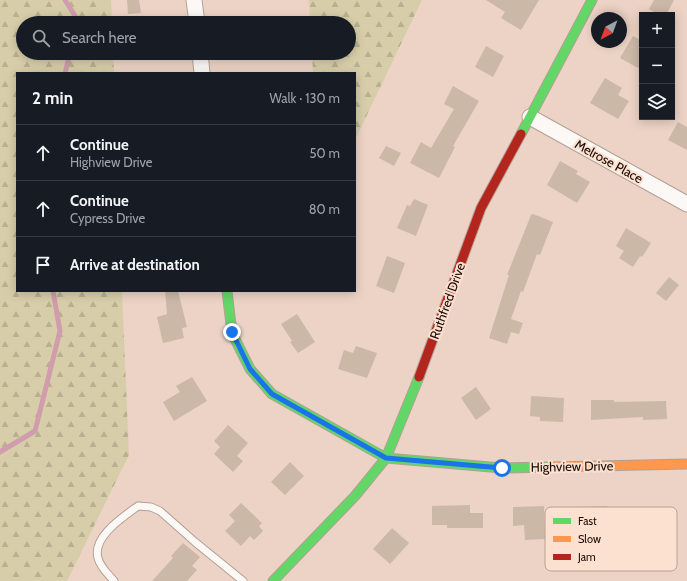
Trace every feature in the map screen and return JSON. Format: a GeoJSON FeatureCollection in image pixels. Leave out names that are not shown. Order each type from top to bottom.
{"type":"FeatureCollection","features":[{"type":"Feature","properties":{"kind":"street"},"geometry":{"type":"LineString","coordinates":[[194,0],[195,16]]}},
{"type":"Feature","properties":{"kind":"street","name":"Ruthfred Drive"},"geometry":{"type":"LineString","coordinates":[[273,581],[355,496],[386,458],[423,368],[481,208],[592,0]]}},
{"type":"Feature","properties":{"kind":"street"},"geometry":{"type":"LineString","coordinates":[[201,60],[202,72]]}},
{"type":"Feature","properties":{"kind":"street","name":"Melrose Place"},"geometry":{"type":"LineString","coordinates":[[530,117],[687,204]]}},
{"type":"Feature","properties":{"kind":"street"},"geometry":{"type":"LineString","coordinates":[[227,292],[232,332],[250,369],[272,394],[386,458]]}},
{"type":"Feature","properties":{"kind":"street","name":"Highview Drive"},"geometry":{"type":"LineString","coordinates":[[386,458],[502,468],[687,464]]}},
{"type":"Feature","properties":{"kind":"lane"},"geometry":{"type":"LineString","coordinates":[[114,581],[102,567],[98,559],[97,552],[101,538],[112,526],[138,506],[151,507],[160,511],[243,581]]}},
{"type":"Feature","properties":{"kind":"green space"},"geometry":{"type":"Polygon","coordinates":[[[0,0],[111,0],[112,16],[16,16],[16,60],[113,60],[114,72],[16,72],[16,292],[122,292],[129,455],[67,581],[0,581],[0,0]]]}},
{"type":"Feature","properties":{"kind":"green space"},"geometry":{"type":"Polygon","coordinates":[[[309,0],[422,0],[356,138],[356,72],[313,72],[312,60],[356,60],[356,16],[310,16],[309,0]]]}},
{"type":"Feature","properties":{"kind":"building"},"geometry":{"type":"Polygon","coordinates":[[[127,0],[139,0],[141,13],[128,14],[127,0]]]}},
{"type":"Feature","properties":{"kind":"building"},"geometry":{"type":"Polygon","coordinates":[[[486,0],[539,0],[521,30],[501,18],[505,12],[486,0]]]}},
{"type":"Feature","properties":{"kind":"building"},"geometry":{"type":"Polygon","coordinates":[[[654,0],[674,0],[668,12],[654,12],[649,9],[654,0]]]}},
{"type":"Feature","properties":{"kind":"building"},"geometry":{"type":"Polygon","coordinates":[[[633,36],[639,39],[638,68],[620,58],[633,36]]]}},
{"type":"Feature","properties":{"kind":"building"},"geometry":{"type":"Polygon","coordinates":[[[486,46],[504,56],[493,77],[475,67],[486,46]]]}},
{"type":"Feature","properties":{"kind":"building"},"geometry":{"type":"Polygon","coordinates":[[[605,78],[622,88],[618,95],[629,101],[618,119],[590,103],[605,78]]]}},
{"type":"Feature","properties":{"kind":"building"},"geometry":{"type":"Polygon","coordinates":[[[453,86],[479,101],[453,146],[455,147],[439,178],[410,163],[421,142],[431,148],[454,109],[444,104],[453,86]]]}},
{"type":"Feature","properties":{"kind":"building"},"geometry":{"type":"Polygon","coordinates":[[[678,122],[687,127],[687,150],[668,140],[678,122]]]}},
{"type":"Feature","properties":{"kind":"building"},"geometry":{"type":"Polygon","coordinates":[[[386,146],[401,153],[394,166],[379,158],[386,146]]]}},
{"type":"Feature","properties":{"kind":"building"},"geometry":{"type":"Polygon","coordinates":[[[560,161],[578,171],[576,174],[590,182],[577,203],[547,185],[560,161]]]}},
{"type":"Feature","properties":{"kind":"building"},"geometry":{"type":"Polygon","coordinates":[[[414,199],[428,205],[416,236],[397,228],[407,205],[410,206],[414,199]]]}},
{"type":"Feature","properties":{"kind":"building"},"geometry":{"type":"Polygon","coordinates":[[[533,214],[553,222],[540,255],[537,254],[511,319],[523,323],[519,334],[511,332],[507,344],[489,338],[509,275],[507,275],[531,215],[533,214]]]}},
{"type":"Feature","properties":{"kind":"building"},"geometry":{"type":"Polygon","coordinates":[[[626,228],[651,243],[633,267],[619,258],[624,251],[616,246],[626,228]]]}},
{"type":"Feature","properties":{"kind":"building"},"geometry":{"type":"Polygon","coordinates":[[[387,256],[405,263],[394,293],[376,286],[387,256]]]}},
{"type":"Feature","properties":{"kind":"building"},"geometry":{"type":"Polygon","coordinates":[[[669,277],[679,285],[666,301],[656,293],[669,277]]]}},
{"type":"Feature","properties":{"kind":"building"},"geometry":{"type":"Polygon","coordinates":[[[165,292],[178,292],[187,327],[182,328],[184,338],[163,343],[157,317],[167,314],[165,292]]]}},
{"type":"Feature","properties":{"kind":"building"},"geometry":{"type":"Polygon","coordinates":[[[297,314],[315,342],[298,353],[290,342],[292,341],[281,324],[297,314]]]}},
{"type":"Feature","properties":{"kind":"building"},"geometry":{"type":"Polygon","coordinates":[[[356,346],[377,353],[367,378],[338,369],[344,350],[353,353],[356,346]]]}},
{"type":"Feature","properties":{"kind":"building"},"geometry":{"type":"Polygon","coordinates":[[[192,377],[207,401],[174,421],[163,402],[180,392],[176,386],[192,377]]]}},
{"type":"Feature","properties":{"kind":"building"},"geometry":{"type":"Polygon","coordinates":[[[476,387],[491,409],[476,420],[461,398],[476,387]]]}},
{"type":"Feature","properties":{"kind":"building"},"geometry":{"type":"Polygon","coordinates":[[[531,396],[564,398],[563,422],[540,421],[540,417],[530,416],[531,396]]]}},
{"type":"Feature","properties":{"kind":"building"},"geometry":{"type":"Polygon","coordinates":[[[591,400],[614,400],[614,402],[666,401],[667,419],[643,420],[643,417],[591,420],[591,400]]]}},
{"type":"Feature","properties":{"kind":"building"},"geometry":{"type":"Polygon","coordinates":[[[228,425],[248,443],[237,456],[243,461],[233,472],[214,454],[220,447],[214,441],[228,425]]]}},
{"type":"Feature","properties":{"kind":"building"},"geometry":{"type":"Polygon","coordinates":[[[290,462],[304,476],[285,495],[271,482],[290,462]]]}},
{"type":"Feature","properties":{"kind":"building"},"geometry":{"type":"Polygon","coordinates":[[[241,503],[262,523],[259,526],[263,531],[254,540],[250,536],[241,546],[225,531],[235,521],[229,515],[241,503]]]}},
{"type":"Feature","properties":{"kind":"building"},"geometry":{"type":"Polygon","coordinates":[[[470,505],[470,513],[483,513],[483,528],[447,528],[447,525],[432,525],[432,506],[470,505]]]}},
{"type":"Feature","properties":{"kind":"building"},"geometry":{"type":"Polygon","coordinates":[[[544,506],[545,539],[525,540],[524,525],[513,526],[513,507],[544,506]]]}},
{"type":"Feature","properties":{"kind":"building"},"geometry":{"type":"Polygon","coordinates":[[[607,506],[607,507],[577,507],[607,506]]]}},
{"type":"Feature","properties":{"kind":"building"},"geometry":{"type":"Polygon","coordinates":[[[392,528],[409,543],[390,564],[373,549],[392,528]]]}},
{"type":"Feature","properties":{"kind":"building"},"geometry":{"type":"Polygon","coordinates":[[[183,543],[200,557],[192,566],[197,570],[187,581],[152,581],[173,558],[171,556],[183,543]]]}},
{"type":"Feature","properties":{"kind":"waterway"},"geometry":{"type":"LineString","coordinates":[[65,0],[75,16]]}},
{"type":"Feature","properties":{"kind":"waterway"},"geometry":{"type":"LineString","coordinates":[[65,72],[68,60]]}},
{"type":"Feature","properties":{"kind":"waterway"},"geometry":{"type":"LineString","coordinates":[[0,452],[35,431],[60,331],[53,292]]}},
{"type":"Feature","properties":{"kind":"traffic: fast"},"geometry":{"type":"LineString","coordinates":[[521,134],[592,0]]}},
{"type":"Feature","properties":{"kind":"traffic: fast"},"geometry":{"type":"LineString","coordinates":[[227,292],[232,333],[250,369],[272,394],[386,458],[502,468],[550,467]]}},
{"type":"Feature","properties":{"kind":"traffic: fast"},"geometry":{"type":"LineString","coordinates":[[273,581],[355,496],[386,458],[419,377]]}},
{"type":"Feature","properties":{"kind":"traffic: slow"},"geometry":{"type":"LineString","coordinates":[[550,467],[687,464]]}},
{"type":"Feature","properties":{"kind":"traffic: jam"},"geometry":{"type":"LineString","coordinates":[[419,377],[481,208],[521,134]]}},
{"type":"Feature","properties":{"kind":"route"},"geometry":{"type":"LineString","coordinates":[[232,332],[250,369],[272,394],[386,458],[502,468]]}}]}
